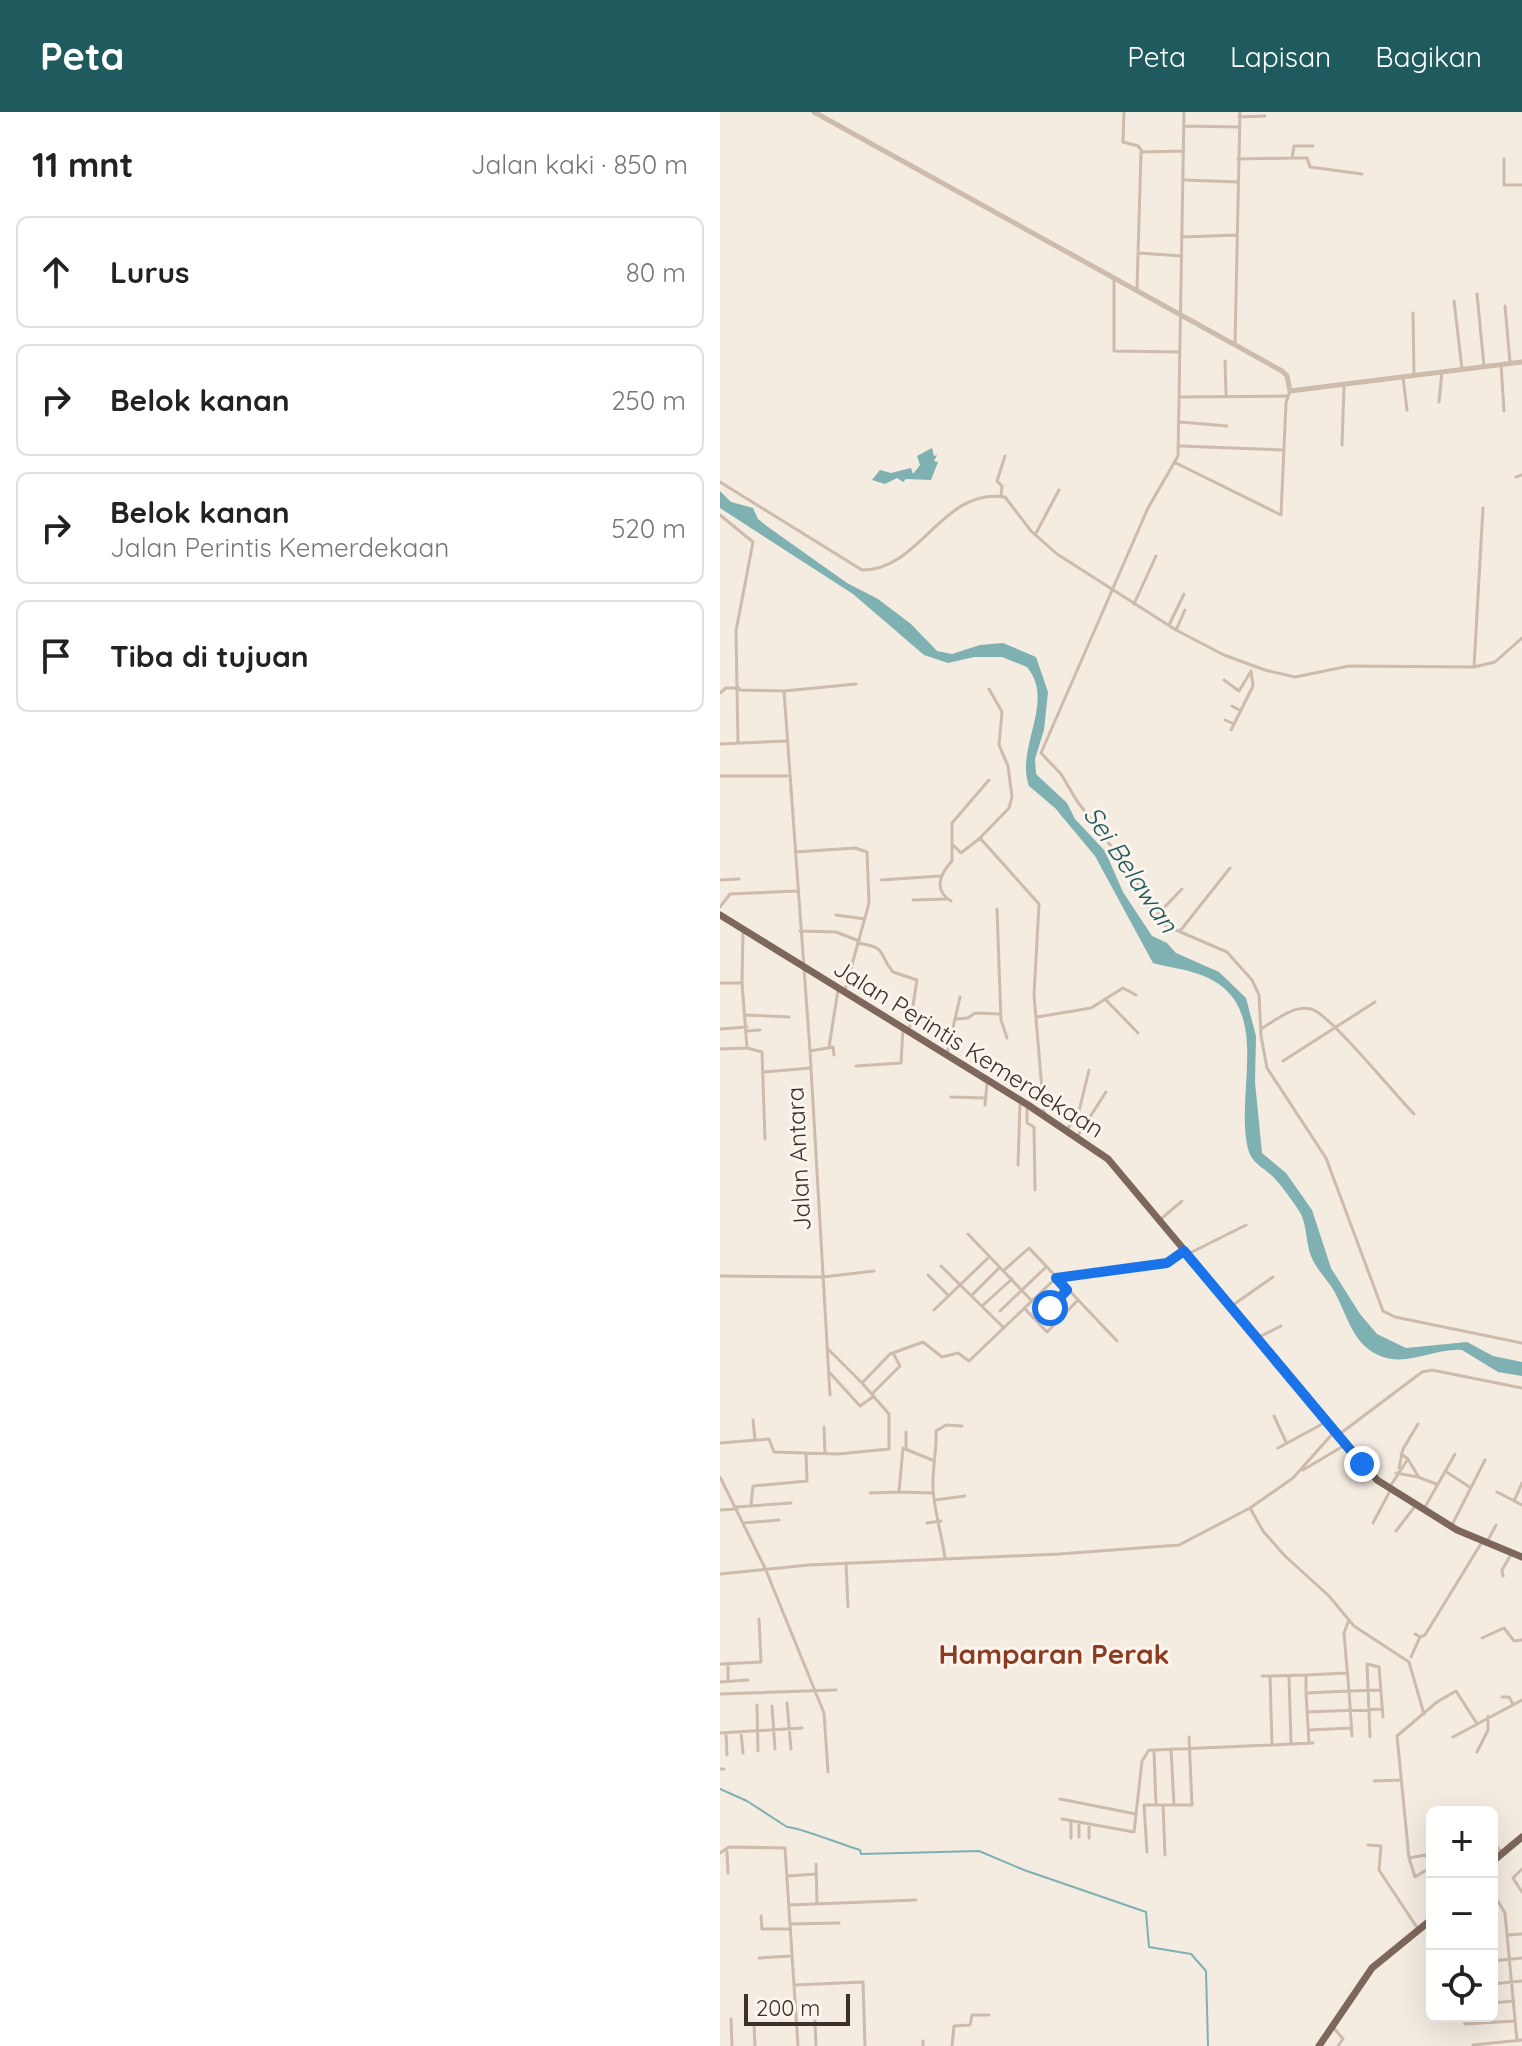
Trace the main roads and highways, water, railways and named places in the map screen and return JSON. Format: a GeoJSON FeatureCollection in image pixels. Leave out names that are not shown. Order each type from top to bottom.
{"type":"FeatureCollection","features":[{"type":"Feature","properties":{"kind":"main road","name":"Jalan Perintis Kemerdekaan"},"geometry":{"type":"LineString","coordinates":[[720,915],[987,1083],[1024,1102],[1112,1163],[1229,1307],[1377,1480],[1451,1527],[1522,1557]]}},
{"type":"Feature","properties":{"kind":"main road"},"geometry":{"type":"LineString","coordinates":[[1498,1857],[1522,1837]]}},
{"type":"Feature","properties":{"kind":"main road"},"geometry":{"type":"LineString","coordinates":[[1319,2046],[1372,1968],[1426,1923]]}},
{"type":"Feature","properties":{"kind":"water"},"geometry":{"type":"Polygon","coordinates":[[[932,448],[934,456],[937,455],[934,461],[938,462],[931,480],[906,479],[903,482],[897,478],[885,484],[872,480],[880,470],[891,473],[911,468],[913,474],[920,465],[917,456],[932,448]]]}},
{"type":"Feature","properties":{"kind":"water","name":"Sei Belawan"},"geometry":{"type":"Polygon","coordinates":[[[720,491],[731,502],[753,508],[758,519],[768,527],[847,583],[878,599],[911,624],[937,651],[952,654],[980,645],[1003,643],[1036,657],[1048,692],[1044,730],[1035,759],[1036,774],[1067,803],[1075,819],[1105,851],[1123,892],[1152,936],[1167,943],[1176,953],[1219,972],[1246,998],[1256,1036],[1255,1082],[1262,1153],[1286,1173],[1312,1210],[1331,1268],[1360,1314],[1377,1334],[1406,1348],[1467,1342],[1493,1356],[1522,1362],[1522,1376],[1498,1372],[1462,1350],[1410,1359],[1388,1358],[1369,1350],[1356,1336],[1334,1291],[1313,1261],[1301,1214],[1272,1176],[1256,1163],[1248,1149],[1245,1127],[1247,1053],[1239,1009],[1227,991],[1206,977],[1153,963],[1095,856],[1055,808],[1029,786],[1027,756],[1038,695],[1027,667],[1002,657],[974,657],[948,663],[924,655],[853,594],[720,508],[720,491]]]}},
{"type":"Feature","properties":{"kind":"waterway"},"geometry":{"type":"LineString","coordinates":[[720,1789],[747,1801],[787,1827],[860,1850],[861,1854],[979,1851],[1024,1870],[1146,1912],[1149,1947],[1191,1954],[1206,1971],[1208,2046]]}},
{"type":"Feature","properties":{"kind":"district","name":"Hamparan Perak"},"geometry":{"type":"Point","coordinates":[1054,1653]}}]}
